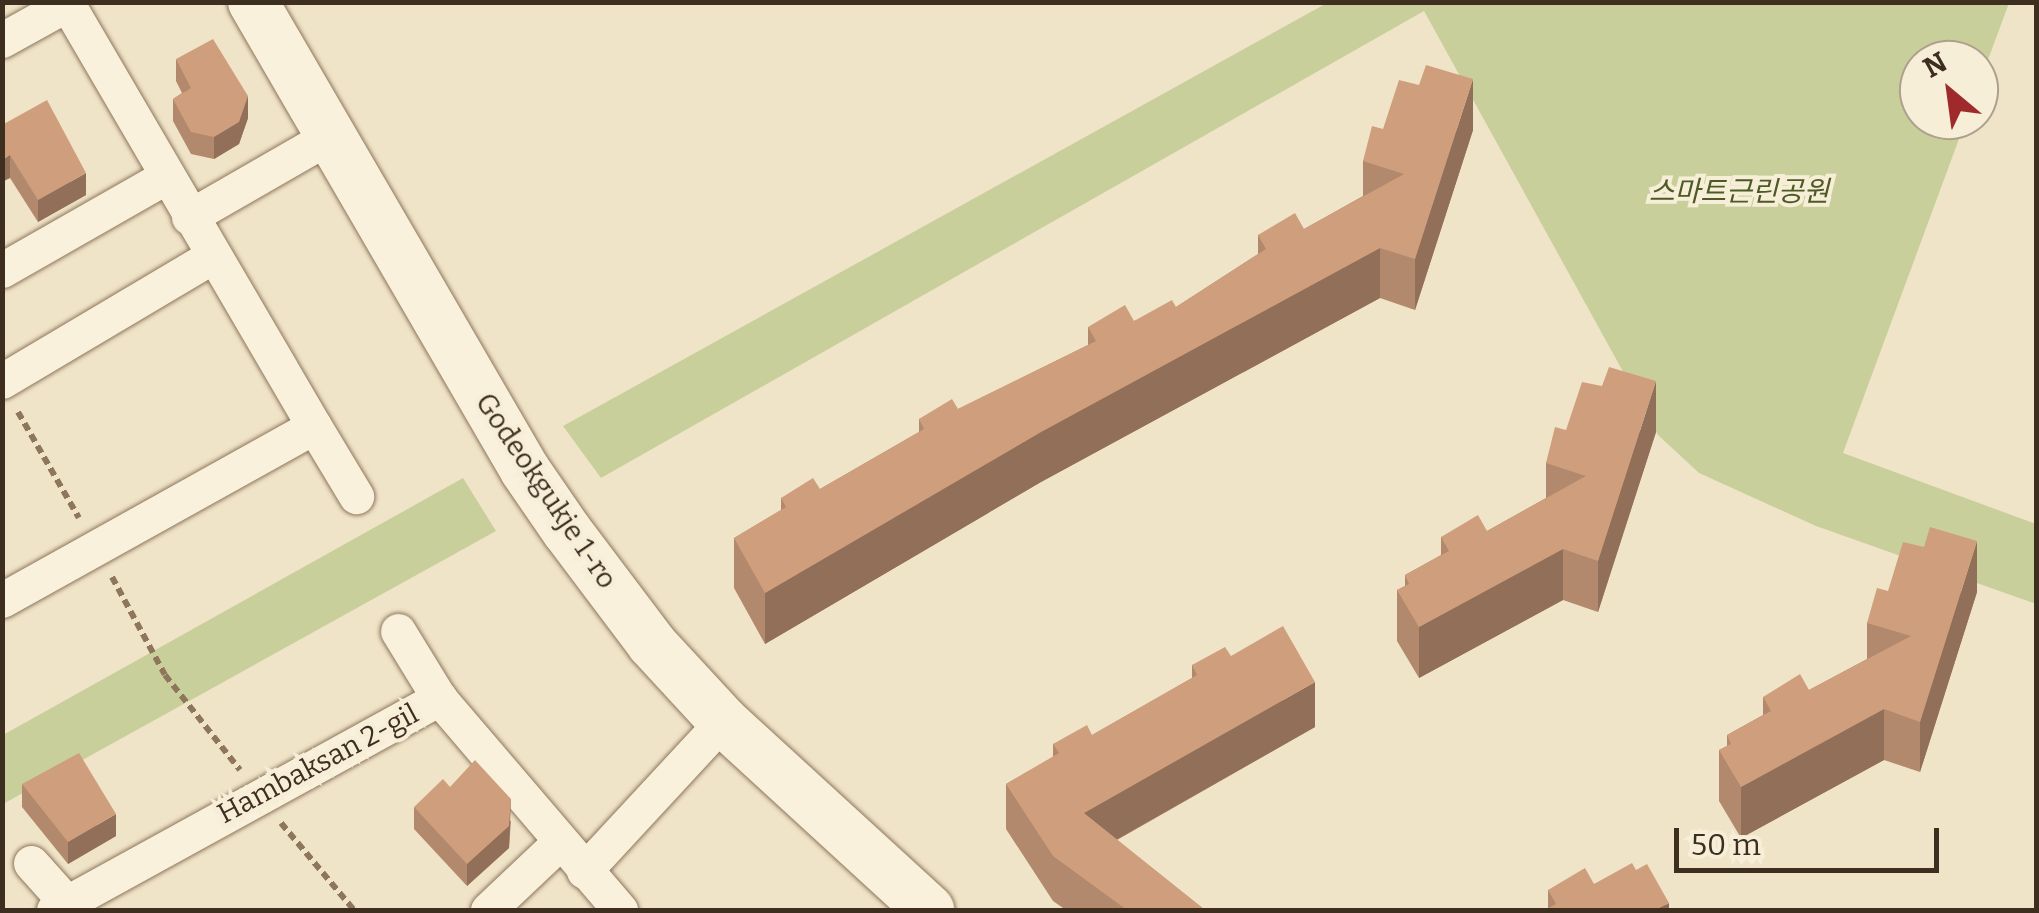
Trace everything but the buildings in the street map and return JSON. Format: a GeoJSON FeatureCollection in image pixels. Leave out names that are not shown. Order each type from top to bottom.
{"type":"FeatureCollection","features":[{"type":"Feature","properties":{"kind":"street","name":"Godeokgukje 1-ro"},"geometry":{"type":"LineString","coordinates":[[253,2],[525,470],[652,644],[724,721],[928,910]]}},
{"type":"Feature","properties":{"kind":"street"},"geometry":{"type":"LineString","coordinates":[[2,40],[66,4],[188,218],[356,496]]}},
{"type":"Feature","properties":{"kind":"street"},"geometry":{"type":"LineString","coordinates":[[188,218],[330,136]]}},
{"type":"Feature","properties":{"kind":"street"},"geometry":{"type":"LineString","coordinates":[[2,270],[165,177]]}},
{"type":"Feature","properties":{"kind":"street"},"geometry":{"type":"LineString","coordinates":[[2,380],[211,257]]}},
{"type":"Feature","properties":{"kind":"street"},"geometry":{"type":"LineString","coordinates":[[2,600],[314,426]]}},
{"type":"Feature","properties":{"kind":"street"},"geometry":{"type":"LineString","coordinates":[[398,631],[438,698]]}},
{"type":"Feature","properties":{"kind":"street","name":"Hambaksan 2-gil"},"geometry":{"type":"LineString","coordinates":[[64,908],[438,698],[610,907]]}},
{"type":"Feature","properties":{"kind":"street"},"geometry":{"type":"LineString","coordinates":[[584,871],[724,721]]}},
{"type":"Feature","properties":{"kind":"street"},"geometry":{"type":"LineString","coordinates":[[488,910],[560,842]]}},
{"type":"Feature","properties":{"kind":"street"},"geometry":{"type":"LineString","coordinates":[[31,862],[64,908]]}},
{"type":"Feature","properties":{"kind":"green space","name":"스마트근린공원"},"geometry":{"type":"Polygon","coordinates":[[[1327,3],[2009,3],[1995,40],[1899,40],[1899,140],[1959,140],[1843,453],[2036,524],[2036,604],[1816,526],[1699,473],[1658,435],[1424,11],[601,478],[563,426],[1327,3]]]}},
{"type":"Feature","properties":{"kind":"green space"},"geometry":{"type":"Polygon","coordinates":[[[463,478],[496,531],[3,804],[3,735],[463,478]]]}}]}
